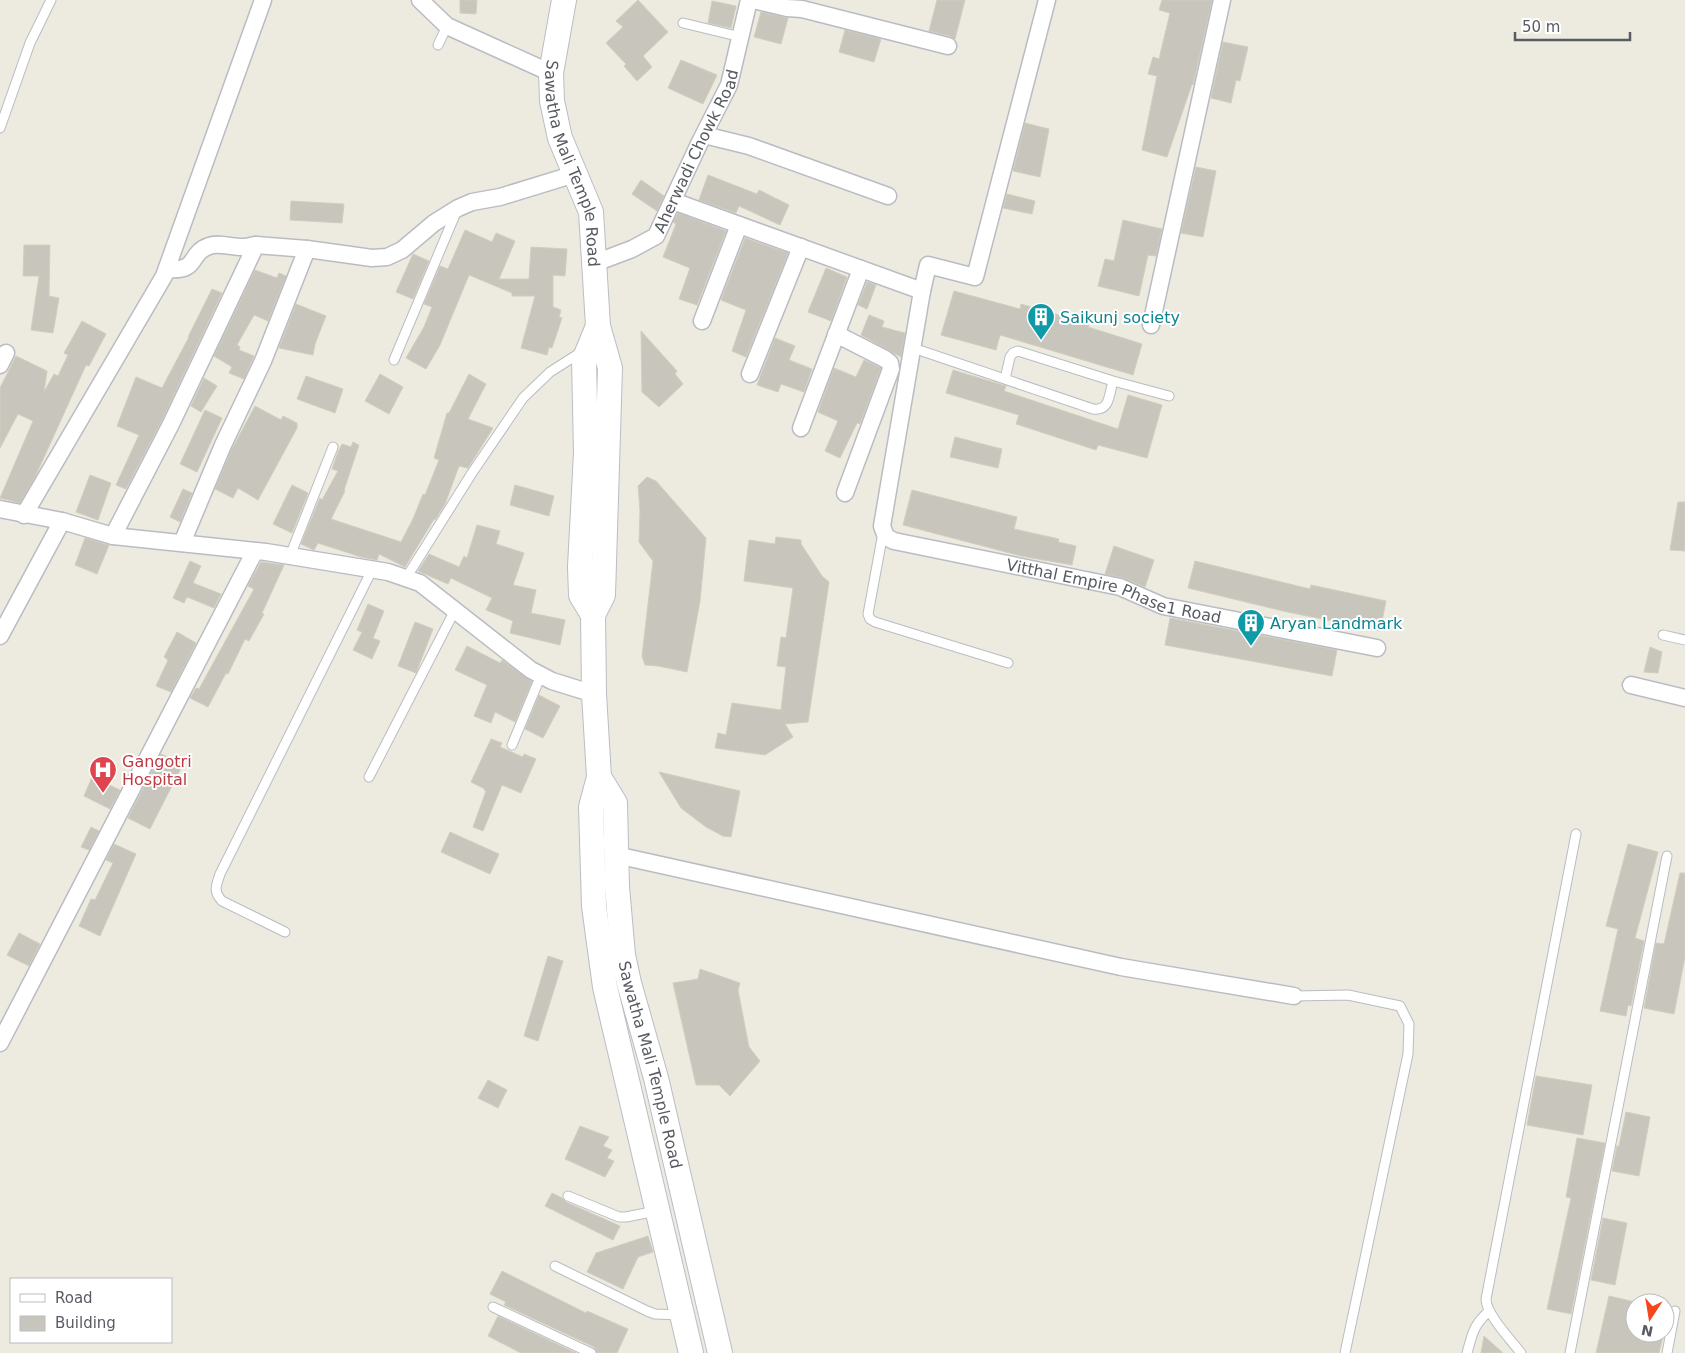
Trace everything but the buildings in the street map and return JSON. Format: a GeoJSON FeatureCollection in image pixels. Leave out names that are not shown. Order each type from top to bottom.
{"type":"FeatureCollection","features":[{"type":"Feature","properties":{"kind":"street"},"geometry":{"type":"LineString","coordinates":[[24,515],[164,276],[262,0]]}},
{"type":"Feature","properties":{"kind":"street"},"geometry":{"type":"LineString","coordinates":[[420,0],[447,26],[551,73]]}},
{"type":"Feature","properties":{"kind":"street","name":"Sawatha Mali Temple Road"},"geometry":{"type":"LineString","coordinates":[[564,0],[551,73],[552,101],[560,138],[591,212],[595,263],[594,337],[610,368],[602,596],[593,615],[594,694],[599,778],[591,807],[594,906],[605,987],[691,1353]]}},
{"type":"Feature","properties":{"kind":"street","name":"Aherwadi Chowk Road"},"geometry":{"type":"LineString","coordinates":[[595,263],[632,249],[656,236],[729,85],[749,0]]}},
{"type":"Feature","properties":{"kind":"street"},"geometry":{"type":"LineString","coordinates":[[753,0],[802,10],[948,46]]}},
{"type":"Feature","properties":{"kind":"street"},"geometry":{"type":"LineString","coordinates":[[884,533],[882,526],[928,265],[975,277],[1047,0]]}},
{"type":"Feature","properties":{"kind":"street"},"geometry":{"type":"LineString","coordinates":[[1151,325],[1222,0]]}},
{"type":"Feature","properties":{"kind":"street"},"geometry":{"type":"LineString","coordinates":[[704,135],[749,146],[888,196]]}},
{"type":"Feature","properties":{"kind":"street"},"geometry":{"type":"LineString","coordinates":[[166,269],[180,270],[186,268],[202,250],[208,246],[215,245],[244,247],[256,245],[307,249],[372,258],[387,257],[402,250],[434,223],[458,208],[472,202],[500,197],[575,174]]}},
{"type":"Feature","properties":{"kind":"street"},"geometry":{"type":"LineString","coordinates":[[674,201],[922,291]]}},
{"type":"Feature","properties":{"kind":"street"},"geometry":{"type":"LineString","coordinates":[[702,321],[739,225]]}},
{"type":"Feature","properties":{"kind":"street"},"geometry":{"type":"LineString","coordinates":[[113,536],[171,424],[256,245]]}},
{"type":"Feature","properties":{"kind":"street"},"geometry":{"type":"LineString","coordinates":[[750,374],[801,247]]}},
{"type":"Feature","properties":{"kind":"street"},"geometry":{"type":"LineString","coordinates":[[182,543],[223,445],[263,361],[307,249]]}},
{"type":"Feature","properties":{"kind":"street"},"geometry":{"type":"LineString","coordinates":[[801,428],[860,269]]}},
{"type":"Feature","properties":{"kind":"street"},"geometry":{"type":"LineString","coordinates":[[836,334],[885,359],[890,363],[892,369],[845,493]]}},
{"type":"Feature","properties":{"kind":"street"},"geometry":{"type":"LineString","coordinates":[[0,509],[62,521],[113,536],[290,556],[372,570],[406,578],[420,583],[532,670],[552,681],[594,694]]}},
{"type":"Feature","properties":{"kind":"street"},"geometry":{"type":"LineString","coordinates":[[0,636],[62,521]]}},
{"type":"Feature","properties":{"kind":"street","name":"Vitthal Empire Phase1 Road"},"geometry":{"type":"LineString","coordinates":[[884,533],[886,538],[894,541],[1120,587],[1163,606],[1376,648]]}},
{"type":"Feature","properties":{"kind":"street"},"geometry":{"type":"LineString","coordinates":[[0,1043],[255,551]]}},
{"type":"Feature","properties":{"kind":"street"},"geometry":{"type":"LineString","coordinates":[[1631,685],[1685,698]]}},
{"type":"Feature","properties":{"kind":"street","name":"Sawatha Mali Temple Road"},"geometry":{"type":"LineString","coordinates":[[599,778],[615,803],[616,855],[623,955],[656,1078],[720,1353]]}},
{"type":"Feature","properties":{"kind":"street"},"geometry":{"type":"LineString","coordinates":[[616,855],[1121,968],[1294,996]]}},
{"type":"Feature","properties":{"kind":"lane"},"geometry":{"type":"LineString","coordinates":[[0,128],[30,43],[51,0]]}},
{"type":"Feature","properties":{"kind":"lane"},"geometry":{"type":"LineString","coordinates":[[683,23],[742,36]]}},
{"type":"Feature","properties":{"kind":"lane"},"geometry":{"type":"LineString","coordinates":[[438,45],[447,26]]}},
{"type":"Feature","properties":{"kind":"lane"},"geometry":{"type":"LineString","coordinates":[[394,360],[458,208]]}},
{"type":"Feature","properties":{"kind":"lane"},"geometry":{"type":"LineString","coordinates":[[406,578],[472,473],[523,398],[550,372],[594,337]]}},
{"type":"Feature","properties":{"kind":"lane"},"geometry":{"type":"LineString","coordinates":[[913,348],[1092,409],[1099,410],[1106,406],[1113,381]]}},
{"type":"Feature","properties":{"kind":"lane"},"geometry":{"type":"LineString","coordinates":[[1005,380],[1010,357],[1018,351],[1113,381],[1169,396]]}},
{"type":"Feature","properties":{"kind":"lane"},"geometry":{"type":"LineString","coordinates":[[290,556],[334,447]]}},
{"type":"Feature","properties":{"kind":"lane"},"geometry":{"type":"LineString","coordinates":[[884,533],[868,614],[870,619],[874,622],[1008,663]]}},
{"type":"Feature","properties":{"kind":"lane"},"geometry":{"type":"LineString","coordinates":[[285,932],[222,901],[216,894],[216,886],[220,874],[372,570]]}},
{"type":"Feature","properties":{"kind":"lane"},"geometry":{"type":"LineString","coordinates":[[369,777],[455,610]]}},
{"type":"Feature","properties":{"kind":"lane"},"geometry":{"type":"LineString","coordinates":[[1663,635],[1685,640]]}},
{"type":"Feature","properties":{"kind":"lane"},"geometry":{"type":"LineString","coordinates":[[512,745],[542,675]]}},
{"type":"Feature","properties":{"kind":"lane"},"geometry":{"type":"LineString","coordinates":[[1521,1353],[1489,1311],[1486,1299],[1576,834]]}},
{"type":"Feature","properties":{"kind":"lane"},"geometry":{"type":"LineString","coordinates":[[1570,1353],[1667,856]]}},
{"type":"Feature","properties":{"kind":"lane"},"geometry":{"type":"LineString","coordinates":[[1294,996],[1348,996],[1400,1006],[1409,1024],[1408,1054],[1345,1353]]}},
{"type":"Feature","properties":{"kind":"lane"},"geometry":{"type":"LineString","coordinates":[[568,1196],[619,1217],[630,1217],[657,1211]]}},
{"type":"Feature","properties":{"kind":"lane"},"geometry":{"type":"LineString","coordinates":[[555,1266],[647,1311],[655,1314],[682,1315]]}},
{"type":"Feature","properties":{"kind":"lane"},"geometry":{"type":"LineString","coordinates":[[493,1307],[591,1353]]}},
{"type":"Feature","properties":{"kind":"lane"},"geometry":{"type":"LineString","coordinates":[[1467,1353],[1477,1322],[1489,1311]]}},
{"type":"Feature","properties":{"kind":"place","name":"Saikunj society"},"geometry":{"type":"Point","coordinates":[1041,341]}},
{"type":"Feature","properties":{"kind":"place","name":"Aryan Landmark"},"geometry":{"type":"Point","coordinates":[1251,647]}},
{"type":"Feature","properties":{"kind":"place","name":"Gangotri Hospital"},"geometry":{"type":"Point","coordinates":[103,794]}}]}
